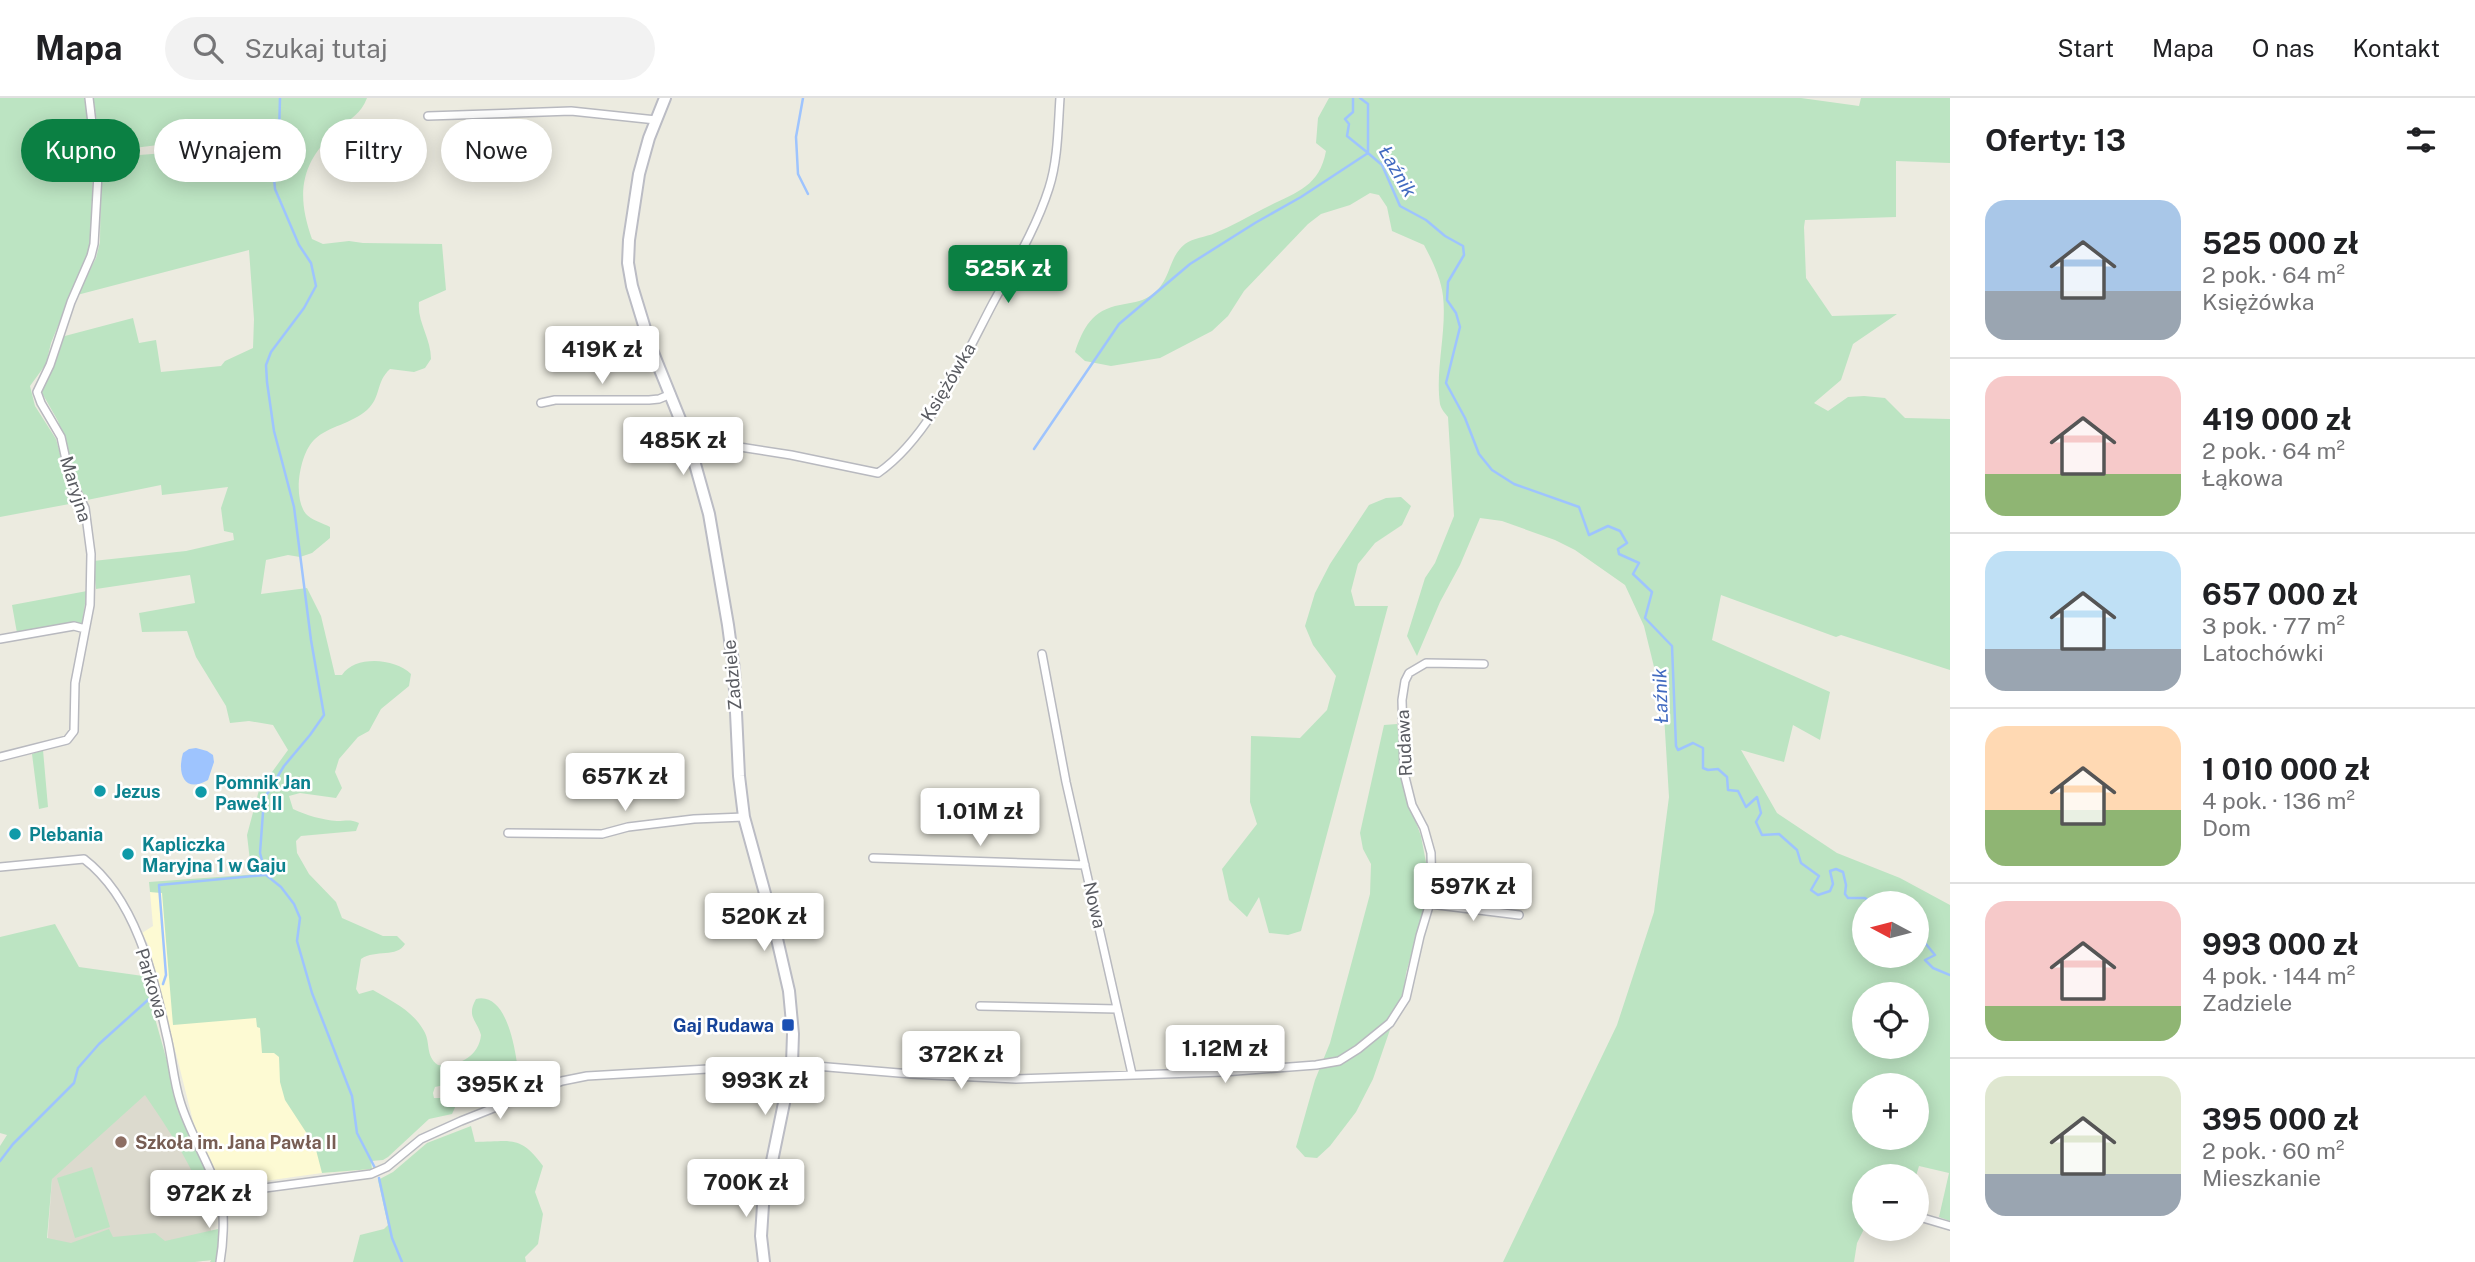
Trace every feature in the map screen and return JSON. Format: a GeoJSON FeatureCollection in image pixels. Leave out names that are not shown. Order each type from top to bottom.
{"type":"FeatureCollection","features":[{"type":"Feature","properties":{"kind":"street","name":"Maryjna"},"geometry":{"type":"LineString","coordinates":[[0,757],[67,740],[74,734],[75,683],[90,605],[92,563],[85,508],[70,478],[61,437],[37,392],[50,365],[94,244],[98,174],[89,98]]}},
{"type":"Feature","properties":{"kind":"street","name":"Zadziele"},"geometry":{"type":"LineString","coordinates":[[665,98],[639,174],[628,263],[650,345],[688,439],[709,514],[734,670],[739,776],[744,817],[785,974],[793,1024],[792,1064],[763,1205],[761,1236],[764,1262]]}},
{"type":"Feature","properties":{"kind":"street","name":"Księżówka"},"geometry":{"type":"LineString","coordinates":[[688,439],[791,455],[878,474],[897,460],[953,380],[1033,229],[1049,186],[1057,142],[1060,98]]}},
{"type":"Feature","properties":{"kind":"street"},"geometry":{"type":"LineString","coordinates":[[428,116],[571,111],[656,120]]}},
{"type":"Feature","properties":{"kind":"street"},"geometry":{"type":"LineString","coordinates":[[541,403],[555,400],[649,400],[671,394]]}},
{"type":"Feature","properties":{"kind":"street"},"geometry":{"type":"LineString","coordinates":[[0,639],[74,626],[85,629]]}},
{"type":"Feature","properties":{"kind":"street","name":"Nowa"},"geometry":{"type":"LineString","coordinates":[[1042,654],[1066,782],[1132,1074]]}},
{"type":"Feature","properties":{"kind":"street","name":"Rudawa"},"geometry":{"type":"LineString","coordinates":[[220,1198],[371,1174],[387,1167],[421,1139],[562,1082],[587,1076],[792,1064],[1016,1079],[1223,1072],[1339,1061],[1390,1023],[1406,998],[1430,904],[1431,853],[1424,828],[1412,806],[1404,773],[1403,688],[1409,673],[1426,663],[1484,664]]}},
{"type":"Feature","properties":{"kind":"street"},"geometry":{"type":"LineString","coordinates":[[508,833],[602,834],[628,827],[694,819],[744,817]]}},
{"type":"Feature","properties":{"kind":"street"},"geometry":{"type":"LineString","coordinates":[[873,858],[1085,865]]}},
{"type":"Feature","properties":{"kind":"street","name":"Parkowa"},"geometry":{"type":"LineString","coordinates":[[0,867],[84,859],[109,885],[125,910],[144,950],[167,1033],[179,1100],[220,1198]]}},
{"type":"Feature","properties":{"kind":"street"},"geometry":{"type":"LineString","coordinates":[[1430,904],[1519,915]]}},
{"type":"Feature","properties":{"kind":"street"},"geometry":{"type":"LineString","coordinates":[[980,1006],[1117,1009]]}},
{"type":"Feature","properties":{"kind":"street"},"geometry":{"type":"LineString","coordinates":[[220,1198],[225,1239],[220,1262]]}},
{"type":"Feature","properties":{"kind":"street"},"geometry":{"type":"LineString","coordinates":[[1929,1220],[1950,1226]]}},
{"type":"Feature","properties":{"kind":"shaded area"},"geometry":{"type":"Polygon","coordinates":[[[150,892],[162,893],[372,1169],[322,1173],[224,1189],[204,1154],[193,1121],[149,946],[142,933],[153,926],[150,892]]]}},
{"type":"Feature","properties":{"kind":"shaded area","name":"Szkoła im. Jana Pawła II"},"geometry":{"type":"Polygon","coordinates":[[[149,1008],[201,1195],[207,1203],[212,1260],[46,1262],[52,1179],[149,1008]]]}},
{"type":"Feature","properties":{"kind":"green space"},"geometry":{"type":"Polygon","coordinates":[[[0,98],[84,98],[89,119],[21,119],[21,182],[93,182],[90,248],[51,343],[46,364],[30,386],[35,406],[56,439],[69,487],[80,502],[0,517],[0,98]]]}},
{"type":"Feature","properties":{"kind":"green space"},"geometry":{"type":"Polygon","coordinates":[[[93,98],[367,98],[365,104],[350,119],[320,119],[320,148],[306,176],[306,119],[154,119],[154,146],[140,147],[140,119],[96,119],[93,98]]]}},
{"type":"Feature","properties":{"kind":"green space"},"geometry":{"type":"Polygon","coordinates":[[[1329,98],[1801,98],[1859,106],[1861,98],[1950,98],[1950,163],[1896,161],[1896,217],[1805,220],[1804,227],[1806,278],[1832,316],[1897,314],[1853,344],[1841,380],[1814,403],[1828,411],[1848,397],[1885,398],[1905,418],[1950,419],[1950,670],[1841,635],[1836,637],[1721,595],[1712,640],[1830,692],[1820,740],[1793,725],[1784,762],[1741,750],[1777,813],[1837,853],[1900,878],[1924,891],[1852,891],[1852,968],[1929,968],[1929,894],[1950,905],[1950,1221],[1939,1217],[1949,1173],[1929,1168],[1929,1164],[1852,1164],[1852,1241],[1858,1241],[1854,1262],[1503,1262],[1617,1025],[1654,912],[1669,797],[1664,715],[1644,626],[1625,585],[1575,550],[1555,540],[1502,521],[1480,518],[1417,656],[1407,636],[1425,578],[1435,563],[1454,516],[1448,417],[1441,406],[1439,391],[1444,323],[1443,296],[1438,276],[1424,245],[1392,231],[1387,207],[1379,195],[1370,193],[1350,205],[1321,214],[1308,224],[1244,291],[1228,316],[1212,331],[1160,358],[1111,366],[1085,361],[1075,352],[1085,328],[1102,311],[1143,300],[1157,290],[1175,256],[1185,244],[1227,227],[1294,194],[1311,182],[1323,164],[1326,151],[1316,143],[1318,118],[1329,98]]]}},
{"type":"Feature","properties":{"kind":"green space"},"geometry":{"type":"Polygon","coordinates":[[[154,154],[154,182],[305,182],[303,193],[307,223],[312,239],[323,244],[349,241],[442,244],[446,290],[419,302],[431,359],[425,368],[414,372],[390,369],[367,410],[327,431],[310,445],[302,464],[299,497],[306,514],[330,527],[330,538],[312,553],[300,557],[288,555],[266,560],[261,594],[307,588],[321,616],[335,675],[342,675],[356,664],[375,661],[395,665],[411,674],[409,686],[381,709],[369,731],[358,737],[339,759],[335,772],[342,788],[336,798],[300,793],[289,796],[293,809],[303,813],[326,820],[359,823],[356,831],[301,836],[296,841],[297,853],[309,874],[336,902],[342,918],[383,936],[397,936],[405,944],[397,951],[373,954],[361,959],[356,989],[359,994],[373,990],[414,1017],[424,1031],[431,1058],[438,1065],[459,1062],[472,1055],[481,1035],[473,1018],[473,1005],[476,999],[486,999],[501,1011],[516,1054],[517,1063],[471,1079],[435,1087],[434,1098],[453,1098],[457,1103],[452,1114],[429,1119],[388,1157],[371,1161],[372,1169],[322,1173],[315,1146],[285,1100],[280,1082],[279,1057],[274,1053],[262,1053],[260,1028],[257,1027],[256,1018],[173,1025],[162,893],[150,892],[149,882],[260,874],[250,861],[247,835],[259,790],[288,750],[273,725],[249,721],[230,723],[226,706],[196,657],[187,631],[142,632],[139,613],[195,603],[190,575],[96,589],[93,561],[186,551],[234,540],[233,533],[224,531],[221,508],[228,487],[162,495],[161,485],[87,500],[77,482],[58,421],[42,393],[61,337],[133,318],[139,343],[156,340],[161,372],[221,366],[225,361],[253,348],[254,319],[249,250],[77,295],[96,258],[100,242],[101,182],[140,182],[140,155],[154,154]]]}},
{"type":"Feature","properties":{"kind":"green space"},"geometry":{"type":"Polygon","coordinates":[[[1401,497],[1411,506],[1402,525],[1375,543],[1358,564],[1351,591],[1355,606],[1388,606],[1301,931],[1288,935],[1269,933],[1259,897],[1247,917],[1229,900],[1222,869],[1257,824],[1250,802],[1251,736],[1300,738],[1327,710],[1336,676],[1313,645],[1305,626],[1315,593],[1330,564],[1369,505],[1386,498],[1401,497]]]}},
{"type":"Feature","properties":{"kind":"green space"},"geometry":{"type":"Polygon","coordinates":[[[87,591],[82,623],[17,633],[12,605],[87,591]]]}},
{"type":"Feature","properties":{"kind":"green space"},"geometry":{"type":"Polygon","coordinates":[[[1397,724],[1405,793],[1421,836],[1427,868],[1424,911],[1404,989],[1373,1079],[1356,1112],[1330,1146],[1317,1158],[1305,1157],[1296,1147],[1315,1080],[1330,1043],[1370,894],[1371,864],[1363,849],[1360,833],[1384,725],[1397,724]]]}},
{"type":"Feature","properties":{"kind":"green space"},"geometry":{"type":"Polygon","coordinates":[[[43,750],[48,807],[39,809],[32,754],[43,750]]]}},
{"type":"Feature","properties":{"kind":"green space"},"geometry":{"type":"Polygon","coordinates":[[[55,924],[79,967],[143,976],[182,1114],[206,1171],[215,1214],[206,1213],[207,1203],[190,1167],[145,1095],[52,1179],[47,1238],[71,1243],[109,1229],[113,1237],[155,1233],[165,1241],[218,1229],[220,1244],[217,1262],[0,1262],[0,1146],[7,1135],[0,1133],[0,937],[55,924]]]}},
{"type":"Feature","properties":{"kind":"green space"},"geometry":{"type":"Polygon","coordinates":[[[471,1126],[475,1142],[506,1141],[521,1144],[543,1166],[535,1192],[543,1214],[538,1244],[525,1257],[526,1262],[353,1262],[360,1235],[384,1229],[388,1225],[378,1180],[393,1172],[427,1143],[471,1126]]]}},
{"type":"Feature","properties":{"kind":"green space"},"geometry":{"type":"Polygon","coordinates":[[[92,1167],[110,1227],[75,1238],[57,1178],[92,1167]]]}},
{"type":"Feature","properties":{"kind":"water"},"geometry":{"type":"Polygon","coordinates":[[[196,748],[213,755],[214,762],[208,780],[200,784],[188,783],[181,768],[183,753],[196,748]]]}},
{"type":"Feature","properties":{"kind":"waterway"},"geometry":{"type":"LineString","coordinates":[[280,98],[275,189],[299,245],[311,263],[316,286],[304,308],[271,352],[266,365],[267,382],[274,431],[294,507],[311,640],[324,715],[284,766],[264,799],[260,853],[266,875],[281,887],[294,904],[300,918],[297,941],[312,993],[352,1096],[357,1133],[375,1168]]}},
{"type":"Feature","properties":{"kind":"waterway"},"geometry":{"type":"LineString","coordinates":[[803,98],[796,137],[798,174],[808,194]]}},
{"type":"Feature","properties":{"kind":"waterway"},"geometry":{"type":"LineString","coordinates":[[1034,449],[1119,324],[1190,264],[1368,153],[1347,136],[1349,124],[1345,119],[1353,112],[1353,98]]}},
{"type":"Feature","properties":{"kind":"waterway","name":"Łaźnik"},"geometry":{"type":"LineString","coordinates":[[1360,98],[1368,104],[1368,153],[1382,165],[1400,206],[1426,220],[1445,236],[1463,246],[1464,255],[1448,282],[1447,300],[1456,313],[1460,327],[1446,383],[1465,418],[1479,454],[1492,470],[1514,484],[1579,507],[1589,535],[1608,526],[1620,531],[1627,543],[1618,549],[1619,554],[1639,563],[1633,574],[1652,592],[1645,618],[1672,646],[1678,750],[1693,743],[1703,748],[1703,768],[1718,769],[1727,777],[1728,790],[1738,791],[1746,807],[1757,797],[1761,813],[1756,822],[1762,835],[1779,834],[1797,850],[1801,863],[1819,876],[1811,890],[1818,895],[1830,891],[1833,884],[1830,871],[1836,869],[1843,872],[1845,894],[1852,898]]}},
{"type":"Feature","properties":{"kind":"waterway"},"geometry":{"type":"LineString","coordinates":[[163,984],[166,975],[159,885],[265,875]]}},
{"type":"Feature","properties":{"kind":"waterway","name":"Łaźnik"},"geometry":{"type":"LineString","coordinates":[[1929,948],[1935,955],[1929,958]]}},
{"type":"Feature","properties":{"kind":"waterway","name":"Łaźnik"},"geometry":{"type":"LineString","coordinates":[[1929,964],[1950,975]]}},
{"type":"Feature","properties":{"kind":"waterway"},"geometry":{"type":"LineString","coordinates":[[0,1161],[13,1144],[74,1083],[78,1068],[99,1044],[149,999]]}},
{"type":"Feature","properties":{"kind":"waterway"},"geometry":{"type":"LineString","coordinates":[[379,1178],[392,1238],[402,1262]]}},
{"type":"Feature","properties":{"kind":"place","name":"Jezus"},"geometry":{"type":"Point","coordinates":[100,791]}},
{"type":"Feature","properties":{"kind":"place","name":"Pomnik Jan Paweł II"},"geometry":{"type":"Point","coordinates":[201,792]}},
{"type":"Feature","properties":{"kind":"place","name":"Plebania"},"geometry":{"type":"Point","coordinates":[15,834]}},
{"type":"Feature","properties":{"kind":"place","name":"Kapliczka Maryjna 1 w Gaju"},"geometry":{"type":"Point","coordinates":[128,854]}},
{"type":"Feature","properties":{"kind":"place","name":"Gaj Rudawa"},"geometry":{"type":"Point","coordinates":[788,1025]}},
{"type":"Feature","properties":{"kind":"place","name":"Szkoła im. Jana Pawła II"},"geometry":{"type":"Point","coordinates":[121,1142]}}]}
